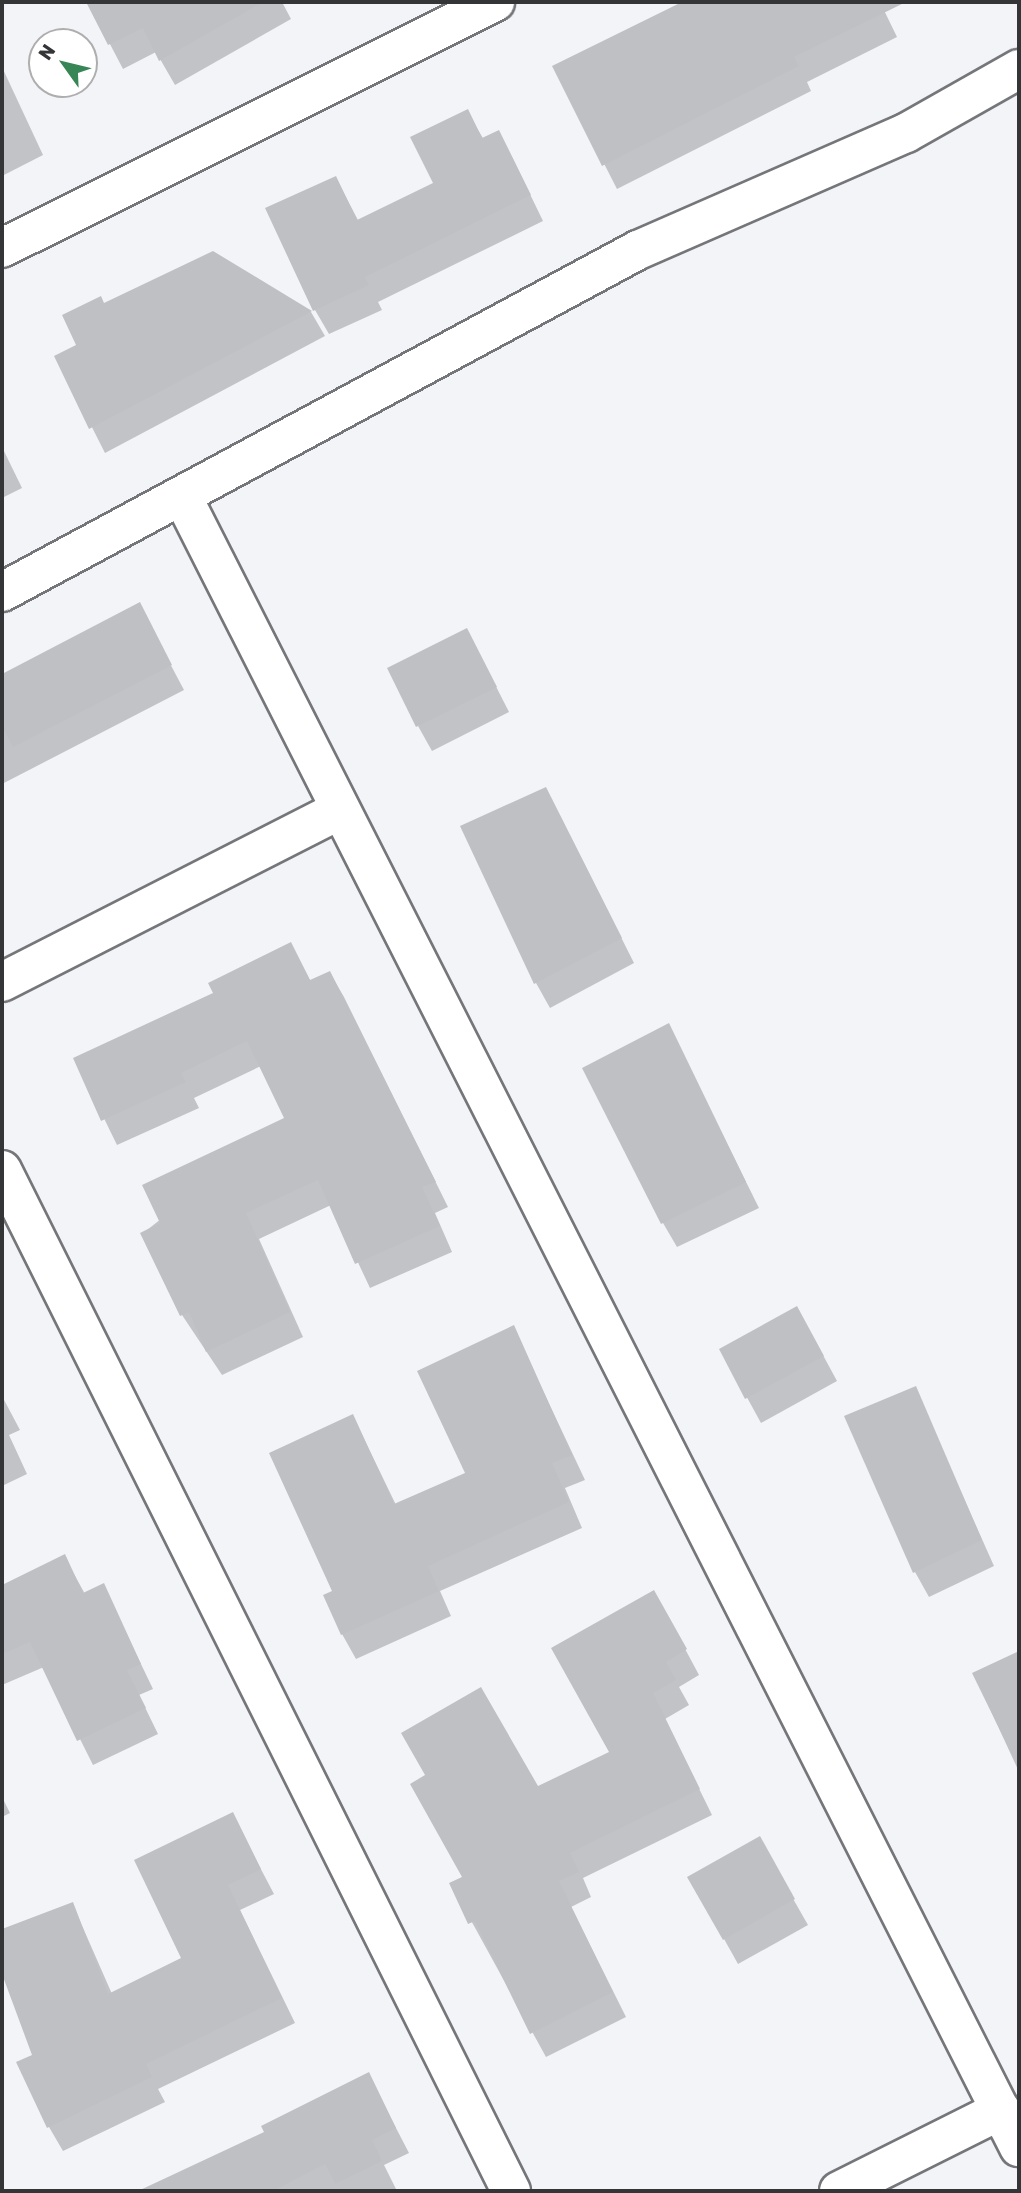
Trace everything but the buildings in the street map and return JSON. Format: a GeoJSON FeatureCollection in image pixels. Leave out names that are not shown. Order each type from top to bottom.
{"type":"FeatureCollection","features":[{"type":"Feature","properties":{"kind":"street"},"geometry":{"type":"LineString","coordinates":[[2,248],[495,2]]}},
{"type":"Feature","properties":{"kind":"street"},"geometry":{"type":"LineString","coordinates":[[2,592],[183,498],[638,250],[906,133],[1019,69]]}},
{"type":"Feature","properties":{"kind":"street"},"geometry":{"type":"LineString","coordinates":[[183,498],[338,811],[1019,2147]]}},
{"type":"Feature","properties":{"kind":"street"},"geometry":{"type":"LineString","coordinates":[[2,982],[338,811]]}},
{"type":"Feature","properties":{"kind":"street"},"geometry":{"type":"LineString","coordinates":[[2,1170],[511,2191]]}},
{"type":"Feature","properties":{"kind":"street"},"geometry":{"type":"LineString","coordinates":[[839,2191],[1001,2110]]}}]}
